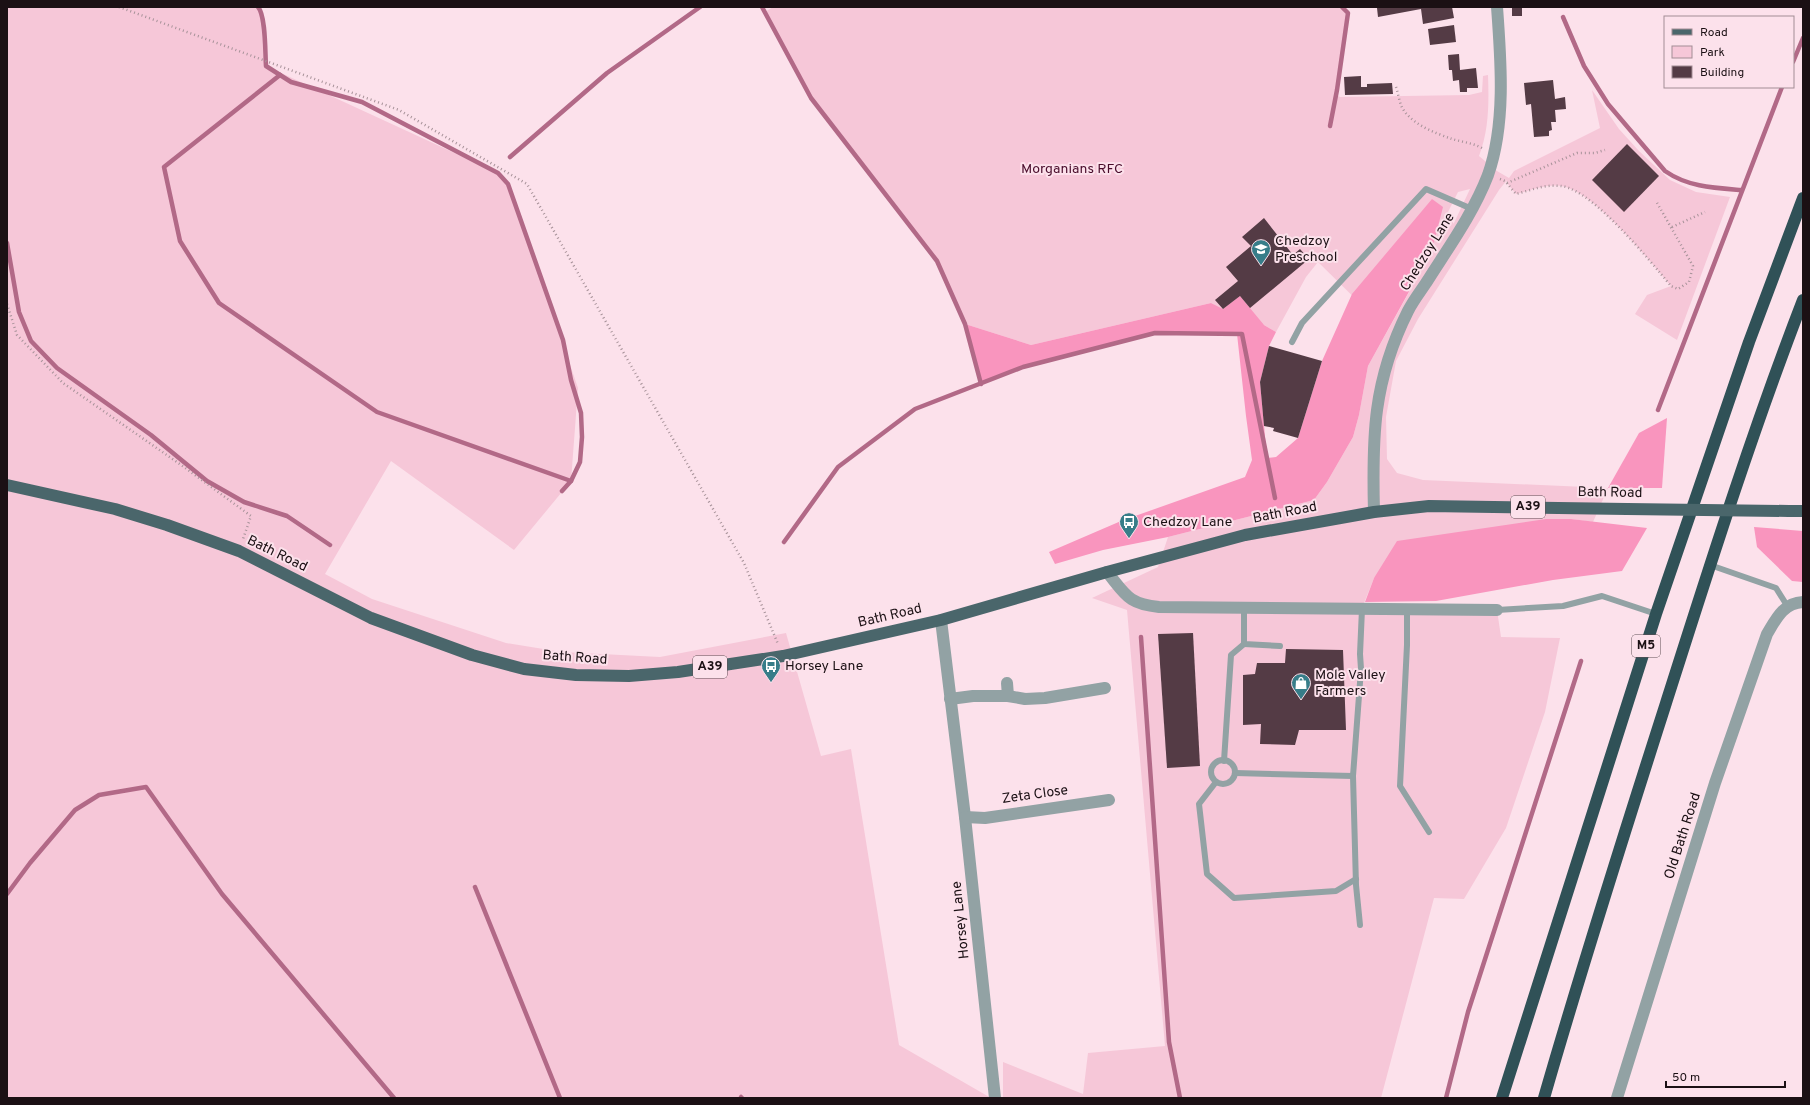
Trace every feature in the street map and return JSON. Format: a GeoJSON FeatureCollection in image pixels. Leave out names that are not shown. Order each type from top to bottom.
{"type":"FeatureCollection","features":[{"type":"Feature","properties":{"kind":"highway","name":"M5"},"geometry":{"type":"LineString","coordinates":[[1502,1098],[1656,614],[1749,342],[1803,198]]}},
{"type":"Feature","properties":{"kind":"highway","name":"M5"},"geometry":{"type":"LineString","coordinates":[[1544,1098],[1584,962],[1710,565],[1783,352],[1803,300]]}},
{"type":"Feature","properties":{"kind":"main road","name":"Bath Road"},"geometry":{"type":"LineString","coordinates":[[7,485],[115,509],[167,525],[239,551],[371,618],[472,655],[524,669],[576,675],[629,676],[678,672],[783,656],[941,620],[1107,572],[1245,536],[1374,512],[1444,506],[1803,511]]}},
{"type":"Feature","properties":{"kind":"street","name":"Chedzoy Lane"},"geometry":{"type":"LineString","coordinates":[[1374,512],[1373,462],[1375,420],[1380,388],[1390,353],[1408,310],[1472,209],[1488,174],[1501,116],[1497,7]]}},
{"type":"Feature","properties":{"kind":"street"},"geometry":{"type":"LineString","coordinates":[[1107,572],[1127,596],[1141,605],[1159,607],[1497,610]]}},
{"type":"Feature","properties":{"kind":"street","name":"Old Bath Road"},"geometry":{"type":"LineString","coordinates":[[1617,1098],[1718,776],[1767,634],[1779,613],[1795,602],[1803,602]]}},
{"type":"Feature","properties":{"kind":"street","name":"Horsey Lane"},"geometry":{"type":"LineString","coordinates":[[941,620],[965,817],[994,1098]]}},
{"type":"Feature","properties":{"kind":"street"},"geometry":{"type":"LineString","coordinates":[[1007,683],[1008,696]]}},
{"type":"Feature","properties":{"kind":"street"},"geometry":{"type":"LineString","coordinates":[[950,699],[974,696],[1008,696],[1025,699],[1045,698],[1105,688]]}},
{"type":"Feature","properties":{"kind":"street","name":"Zeta Close"},"geometry":{"type":"LineString","coordinates":[[965,817],[985,818],[1109,800]]}},
{"type":"Feature","properties":{"kind":"lane"},"geometry":{"type":"LineString","coordinates":[[1292,342],[1302,323],[1426,189],[1472,209]]}},
{"type":"Feature","properties":{"kind":"lane"},"geometry":{"type":"LineString","coordinates":[[1710,565],[1776,588],[1788,607]]}},
{"type":"Feature","properties":{"kind":"lane"},"geometry":{"type":"LineString","coordinates":[[1497,610],[1563,606],[1602,596],[1656,614]]}},
{"type":"Feature","properties":{"kind":"lane"},"geometry":{"type":"LineString","coordinates":[[1244,608],[1244,644]]}},
{"type":"Feature","properties":{"kind":"lane"},"geometry":{"type":"LineString","coordinates":[[1360,924],[1356,879],[1353,776],[1361,669],[1360,654],[1362,609]]}},
{"type":"Feature","properties":{"kind":"lane"},"geometry":{"type":"LineString","coordinates":[[1407,610],[1407,645],[1400,786],[1429,832]]}},
{"type":"Feature","properties":{"kind":"lane"},"geometry":{"type":"LineString","coordinates":[[1224,761],[1231,655],[1244,644],[1280,646]]}},
{"type":"Feature","properties":{"kind":"lane"},"geometry":{"type":"LineString","coordinates":[[1224,761],[1230,763],[1234,767],[1235,773],[1234,779],[1229,783],[1222,784],[1216,782],[1212,771],[1218,762],[1224,761]]}},
{"type":"Feature","properties":{"kind":"lane"},"geometry":{"type":"LineString","coordinates":[[1235,773],[1353,776]]}},
{"type":"Feature","properties":{"kind":"lane"},"geometry":{"type":"LineString","coordinates":[[1216,782],[1199,804],[1207,874],[1234,898],[1336,891],[1356,879]]}},
{"type":"Feature","properties":{"kind":"path"},"geometry":{"type":"LineString","coordinates":[[119,7],[399,110],[527,184],[744,563],[783,656]]}},
{"type":"Feature","properties":{"kind":"path"},"geometry":{"type":"LineString","coordinates":[[1396,87],[1401,106],[1410,117],[1426,128],[1452,139],[1476,144],[1493,153]]}},
{"type":"Feature","properties":{"kind":"path"},"geometry":{"type":"LineString","coordinates":[[1507,183],[1577,153],[1595,153],[1605,150]]}},
{"type":"Feature","properties":{"kind":"path"},"geometry":{"type":"LineString","coordinates":[[1488,174],[1505,181],[1516,194],[1546,186],[1563,186],[1584,195],[1630,238],[1671,286],[1678,289],[1689,282],[1693,266],[1656,201]]}},
{"type":"Feature","properties":{"kind":"path"},"geometry":{"type":"LineString","coordinates":[[1672,227],[1705,212]]}},
{"type":"Feature","properties":{"kind":"path"},"geometry":{"type":"LineString","coordinates":[[7,304],[17,335],[63,382],[251,516],[239,551]]}},
{"type":"Feature","properties":{"kind":"green space"},"geometry":{"type":"Polygon","coordinates":[[[7,7],[258,7],[261,12],[264,26],[266,66],[498,173],[508,184],[578,388],[571,481],[514,550],[391,461],[325,574],[372,599],[506,643],[562,652],[660,657],[786,633],[821,756],[851,749],[899,1045],[991,1098],[7,1098],[7,7]]]}},
{"type":"Feature","properties":{"kind":"green space","name":"Morganians RFC"},"geometry":{"type":"Polygon","coordinates":[[[773,7],[1342,7],[1348,13],[1336,95],[1340,97],[1469,95],[1482,92],[1483,76],[1488,75],[1487,126],[1479,156],[1497,171],[1509,178],[1514,171],[1600,128],[1592,90],[1619,129],[1639,151],[1670,180],[1696,192],[1730,197],[1677,340],[1635,314],[1647,295],[1671,286],[1635,244],[1604,212],[1574,190],[1561,186],[1550,186],[1516,194],[1507,183],[1507,180],[1499,190],[1418,319],[1396,361],[1386,417],[1387,459],[1397,473],[1423,480],[1608,488],[1593,522],[1571,519],[1374,578],[1362,608],[1497,610],[1501,637],[1560,638],[1545,712],[1506,828],[1464,899],[1434,898],[1381,1098],[1003,1098],[1003,1062],[1083,1094],[1088,1053],[1165,1046],[1127,610],[1092,598],[1158,567],[1168,537],[1314,500],[1327,482],[1353,437],[1359,415],[1368,366],[1432,251],[1380,323],[1318,262],[1306,277],[1276,332],[1264,325],[1231,315],[1211,303],[1031,345],[965,324],[937,261],[811,98],[765,12],[773,7]],[[1470,189],[1458,192],[1447,214],[1454,223],[1470,189]]]}},
{"type":"Feature","properties":{"kind":"shaded area"},"geometry":{"type":"Polygon","coordinates":[[[1432,199],[1443,207],[1432,250],[1368,366],[1359,415],[1353,437],[1327,482],[1314,500],[1168,537],[1103,550],[1055,564],[1049,552],[1121,521],[1245,477],[1252,460],[1237,334],[1155,333],[1023,367],[981,384],[965,324],[1031,345],[1211,303],[1223,309],[1240,296],[1264,325],[1276,332],[1269,346],[1260,382],[1267,458],[1276,457],[1298,438],[1322,361],[1352,294],[1432,199]]]}},
{"type":"Feature","properties":{"kind":"shaded area"},"geometry":{"type":"Polygon","coordinates":[[[1667,418],[1662,488],[1608,488],[1639,433],[1667,418]]]}},
{"type":"Feature","properties":{"kind":"shaded area"},"geometry":{"type":"Polygon","coordinates":[[[1546,519],[1571,519],[1647,528],[1622,571],[1553,580],[1436,601],[1365,602],[1374,578],[1397,541],[1546,519]]]}},
{"type":"Feature","properties":{"kind":"shaded area"},"geometry":{"type":"Polygon","coordinates":[[[1754,527],[1803,531],[1803,582],[1792,581],[1757,547],[1754,527]]]}},
{"type":"Feature","properties":{"kind":"building"},"geometry":{"type":"Polygon","coordinates":[[[1452,7],[1454,18],[1423,24],[1421,9],[1378,17],[1377,8],[1452,7]]]}},
{"type":"Feature","properties":{"kind":"building"},"geometry":{"type":"Polygon","coordinates":[[[1512,8],[1522,8],[1522,16],[1512,16],[1512,8]]]}},
{"type":"Feature","properties":{"kind":"building"},"geometry":{"type":"Polygon","coordinates":[[[1454,25],[1456,42],[1430,45],[1428,29],[1454,25]]]}},
{"type":"Feature","properties":{"kind":"building"},"geometry":{"type":"Polygon","coordinates":[[[1459,54],[1460,70],[1476,68],[1478,88],[1467,88],[1467,92],[1460,92],[1459,80],[1453,81],[1452,70],[1449,70],[1448,55],[1459,54]]]}},
{"type":"Feature","properties":{"kind":"building"},"geometry":{"type":"Polygon","coordinates":[[[1361,76],[1361,87],[1367,87],[1367,84],[1392,83],[1393,94],[1345,95],[1344,77],[1361,76]]]}},
{"type":"Feature","properties":{"kind":"building"},"geometry":{"type":"Polygon","coordinates":[[[1553,80],[1555,99],[1565,97],[1566,109],[1555,110],[1556,122],[1551,122],[1552,130],[1549,131],[1549,136],[1534,137],[1531,104],[1526,105],[1524,83],[1553,80]]]}},
{"type":"Feature","properties":{"kind":"building"},"geometry":{"type":"Polygon","coordinates":[[[1627,144],[1659,176],[1624,212],[1592,180],[1627,144]]]}},
{"type":"Feature","properties":{"kind":"building"},"geometry":{"type":"Polygon","coordinates":[[[1264,218],[1293,255],[1300,249],[1309,259],[1250,308],[1240,296],[1223,309],[1215,300],[1238,281],[1226,267],[1251,246],[1242,237],[1264,218]]]}},
{"type":"Feature","properties":{"kind":"building"},"geometry":{"type":"Polygon","coordinates":[[[1269,346],[1322,361],[1298,438],[1273,431],[1274,428],[1264,426],[1260,382],[1269,346]]]}},
{"type":"Feature","properties":{"kind":"building"},"geometry":{"type":"Polygon","coordinates":[[[1193,633],[1200,766],[1167,768],[1158,634],[1193,633]]]}},
{"type":"Feature","properties":{"kind":"building"},"geometry":{"type":"Polygon","coordinates":[[[1286,649],[1343,650],[1346,730],[1299,730],[1295,745],[1260,744],[1261,724],[1243,725],[1243,675],[1255,674],[1257,663],[1285,663],[1286,649]]]}},
{"type":"Feature","properties":{"kind":"waterway"},"geometry":{"type":"LineString","coordinates":[[258,7],[261,12],[264,26],[266,66],[291,82],[362,102],[498,173],[508,184],[563,340],[571,380],[581,413],[582,437],[580,462],[571,481]]}},
{"type":"Feature","properties":{"kind":"waterway"},"geometry":{"type":"LineString","coordinates":[[510,157],[607,73],[700,7]]}},
{"type":"Feature","properties":{"kind":"waterway"},"geometry":{"type":"LineString","coordinates":[[762,7],[811,98],[937,261],[965,324],[981,384]]}},
{"type":"Feature","properties":{"kind":"waterway"},"geometry":{"type":"LineString","coordinates":[[1330,126],[1337,90],[1348,13],[1342,7]]}},
{"type":"Feature","properties":{"kind":"waterway"},"geometry":{"type":"LineString","coordinates":[[1563,17],[1584,66],[1608,104],[1665,171],[1692,184],[1741,190]]}},
{"type":"Feature","properties":{"kind":"waterway"},"geometry":{"type":"LineString","coordinates":[[1794,60],[1803,38]]}},
{"type":"Feature","properties":{"kind":"waterway"},"geometry":{"type":"LineString","coordinates":[[280,75],[164,167],[180,241],[219,303],[377,412],[571,481],[562,491]]}},
{"type":"Feature","properties":{"kind":"waterway"},"geometry":{"type":"LineString","coordinates":[[1658,410],[1782,88]]}},
{"type":"Feature","properties":{"kind":"waterway"},"geometry":{"type":"LineString","coordinates":[[7,243],[19,312],[31,341],[57,368],[151,435],[207,481],[244,502],[287,516],[330,545]]}},
{"type":"Feature","properties":{"kind":"waterway"},"geometry":{"type":"LineString","coordinates":[[784,542],[838,467],[915,409],[1023,367],[1155,333],[1242,334],[1275,498]]}},
{"type":"Feature","properties":{"kind":"waterway"},"geometry":{"type":"LineString","coordinates":[[1141,637],[1169,1042],[1180,1098]]}},
{"type":"Feature","properties":{"kind":"waterway"},"geometry":{"type":"LineString","coordinates":[[1446,1098],[1468,1012],[1581,661]]}},
{"type":"Feature","properties":{"kind":"waterway"},"geometry":{"type":"LineString","coordinates":[[7,894],[30,863],[75,810],[99,795],[146,787],[222,894],[394,1098]]}},
{"type":"Feature","properties":{"kind":"waterway"},"geometry":{"type":"LineString","coordinates":[[475,887],[560,1098]]}},
{"type":"Feature","properties":{"kind":"place","name":"Chedzoy Preschool"},"geometry":{"type":"Point","coordinates":[1261,266]}},
{"type":"Feature","properties":{"kind":"place","name":"Chedzoy Lane"},"geometry":{"type":"Point","coordinates":[1129,539]}},
{"type":"Feature","properties":{"kind":"place","name":"Horsey Lane"},"geometry":{"type":"Point","coordinates":[771,683]}},
{"type":"Feature","properties":{"kind":"place","name":"Mole Valley Farmers"},"geometry":{"type":"Point","coordinates":[1301,700]}}]}
